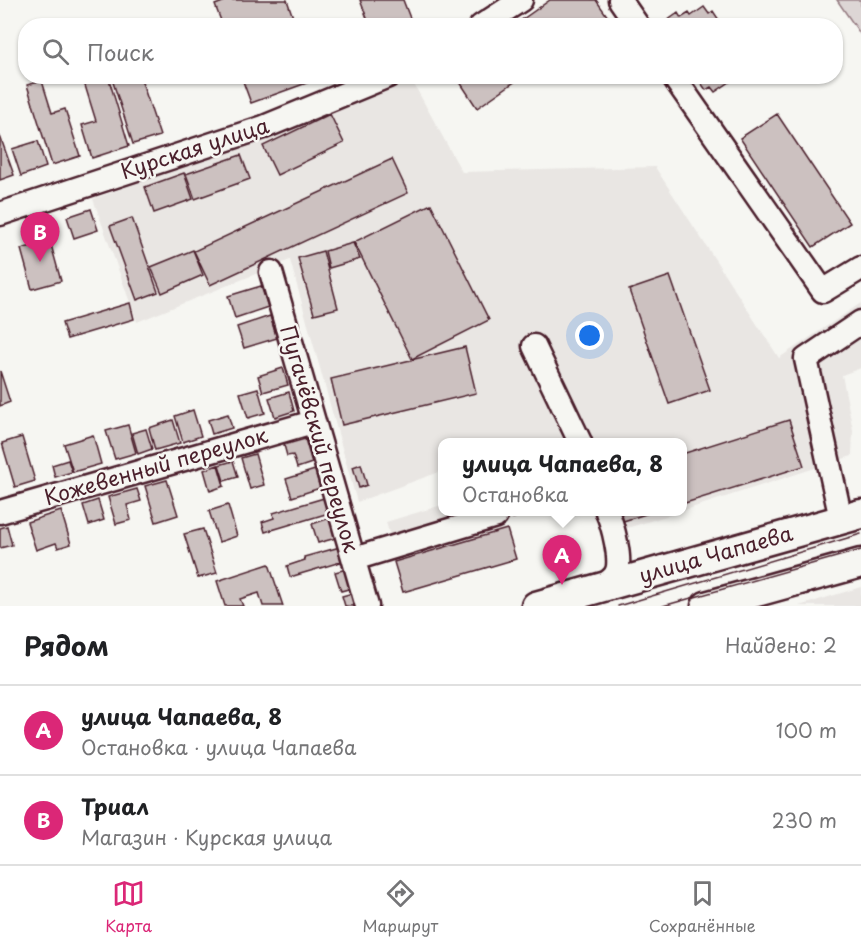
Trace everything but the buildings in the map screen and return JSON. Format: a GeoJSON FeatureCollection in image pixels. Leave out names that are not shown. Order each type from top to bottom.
{"type":"FeatureCollection","features":[{"type":"Feature","properties":{"kind":"main road","name":"улица Чапаева"},"geometry":{"type":"LineString","coordinates":[[536,606],[851,517]]}},
{"type":"Feature","properties":{"kind":"main road"},"geometry":{"type":"LineString","coordinates":[[713,605],[861,563]]}},
{"type":"Feature","properties":{"kind":"street"},"geometry":{"type":"LineString","coordinates":[[493,18],[520,0]]}},
{"type":"Feature","properties":{"kind":"street"},"geometry":{"type":"LineString","coordinates":[[620,0],[632,18]]}},
{"type":"Feature","properties":{"kind":"street","name":"Курская улица"},"geometry":{"type":"LineString","coordinates":[[0,214],[264,127],[369,84]]}},
{"type":"Feature","properties":{"kind":"street"},"geometry":{"type":"LineString","coordinates":[[679,84],[823,291],[861,268]]}},
{"type":"Feature","properties":{"kind":"street","name":"Пугачёвский переулок"},"geometry":{"type":"LineString","coordinates":[[271,272],[367,606]]}},
{"type":"Feature","properties":{"kind":"street"},"geometry":{"type":"LineString","coordinates":[[851,517],[806,359],[861,322]]}},
{"type":"Feature","properties":{"kind":"street"},"geometry":{"type":"LineString","coordinates":[[534,346],[578,438]]}},
{"type":"Feature","properties":{"kind":"street","name":"Кожевенный переулок"},"geometry":{"type":"LineString","coordinates":[[0,512],[313,422]]}},
{"type":"Feature","properties":{"kind":"street"},"geometry":{"type":"LineString","coordinates":[[354,559],[496,516]]}},
{"type":"Feature","properties":{"kind":"street"},"geometry":{"type":"LineString","coordinates":[[603,587],[616,573],[618,566],[613,527],[609,516]]}},
{"type":"Feature","properties":{"kind":"shaded area"},"geometry":{"type":"Polygon","coordinates":[[[837,0],[861,0],[861,35],[837,0]]]}},
{"type":"Feature","properties":{"kind":"shaded area"},"geometry":{"type":"Polygon","coordinates":[[[387,84],[414,84],[462,172],[655,167],[779,358],[861,303],[861,368],[842,375],[853,430],[852,456],[687,509],[687,438],[438,438],[438,472],[357,502],[290,260],[137,322],[93,199],[261,138],[387,84]]]}},
{"type":"Feature","properties":{"kind":"shaded area"},"geometry":{"type":"Polygon","coordinates":[[[438,506],[438,516],[456,517],[390,536],[386,522],[438,506]]]}},
{"type":"Feature","properties":{"kind":"shaded area"},"geometry":{"type":"Polygon","coordinates":[[[609,516],[666,516],[614,532],[609,516]]]}},
{"type":"Feature","properties":{"kind":"shaded area"},"geometry":{"type":"Polygon","coordinates":[[[861,587],[861,606],[799,606],[861,587]]]}},
{"type":"Feature","properties":{"kind":"tram line"},"geometry":{"type":"LineString","coordinates":[[618,606],[861,534]]}},
{"type":"Feature","properties":{"kind":"tram line"},"geometry":{"type":"LineString","coordinates":[[663,606],[861,550]]}},
{"type":"Feature","properties":{"kind":"place","name":"Триал"},"geometry":{"type":"Point","coordinates":[40,262]}},
{"type":"Feature","properties":{"kind":"place","name":"улица Чапаева, 8"},"geometry":{"type":"Point","coordinates":[562,585]}}]}
